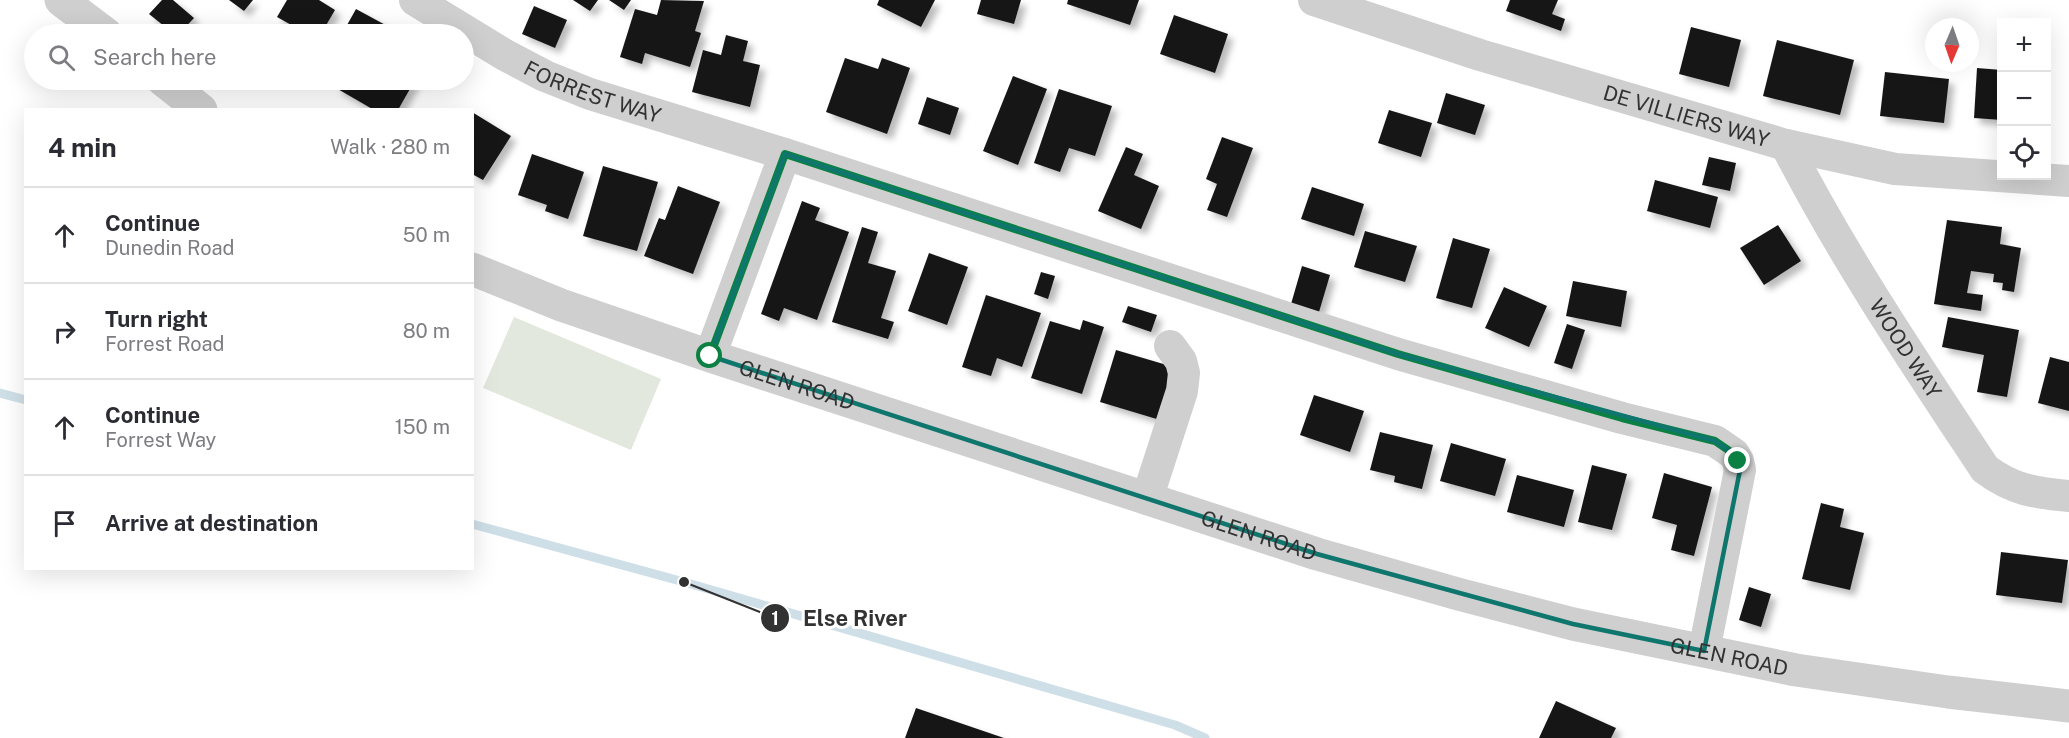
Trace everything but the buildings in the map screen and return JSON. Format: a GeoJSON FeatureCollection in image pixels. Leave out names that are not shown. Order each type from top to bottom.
{"type":"FeatureCollection","features":[{"type":"Feature","properties":{"kind":"street"},"geometry":{"type":"LineString","coordinates":[[62,0],[93,24]]}},
{"type":"Feature","properties":{"kind":"street","name":"FORREST WAY"},"geometry":{"type":"LineString","coordinates":[[415,0],[455,24]]}},
{"type":"Feature","properties":{"kind":"street","name":"DE VILLIERS WAY"},"geometry":{"type":"LineString","coordinates":[[1314,0],[1480,56],[1786,145],[1896,169],[2069,181]]}},
{"type":"Feature","properties":{"kind":"street","name":"FORREST WAY"},"geometry":{"type":"LineString","coordinates":[[474,36],[545,76],[590,94],[785,154],[1398,354],[1622,418],[1715,441],[1734,454],[1740,470],[1704,651]]}},
{"type":"Feature","properties":{"kind":"street"},"geometry":{"type":"LineString","coordinates":[[176,90],[198,108]]}},
{"type":"Feature","properties":{"kind":"street","name":"WOOD WAY"},"geometry":{"type":"LineString","coordinates":[[1786,145],[1817,206],[1906,350],[1985,469],[2002,482],[2024,489],[2069,496]]}},
{"type":"Feature","properties":{"kind":"street"},"geometry":{"type":"LineString","coordinates":[[710,356],[785,154]]}},
{"type":"Feature","properties":{"kind":"street","name":"GLEN ROAD"},"geometry":{"type":"LineString","coordinates":[[474,270],[561,305],[710,356],[1317,554],[1470,597],[1573,624],[1796,670],[1948,692],[2069,706]]}},
{"type":"Feature","properties":{"kind":"street"},"geometry":{"type":"LineString","coordinates":[[1147,499],[1182,391],[1184,373],[1181,360],[1170,346]]}},
{"type":"Feature","properties":{"kind":"highlighted area"},"geometry":{"type":"Polygon","coordinates":[[[785,154],[1398,354],[1715,441],[1734,454],[1740,470],[1704,651],[1573,624],[1317,554],[710,356],[785,154]]]}},
{"type":"Feature","properties":{"kind":"shaded area"},"geometry":{"type":"Polygon","coordinates":[[[514,317],[661,379],[631,450],[483,388],[514,317]]]}},
{"type":"Feature","properties":{"kind":"waterway"},"geometry":{"type":"LineString","coordinates":[[0,393],[24,399]]}},
{"type":"Feature","properties":{"kind":"waterway"},"geometry":{"type":"LineString","coordinates":[[474,525],[684,582],[1175,725],[1205,738]]}},
{"type":"Feature","properties":{"kind":"place","name":"Else River"},"geometry":{"type":"Point","coordinates":[684,582]}},
{"type":"Feature","properties":{"kind":"route"},"geometry":{"type":"LineString","coordinates":[[710,356],[785,154],[1398,354],[1622,418],[1715,441],[1734,454],[1738,461]]}}]}
